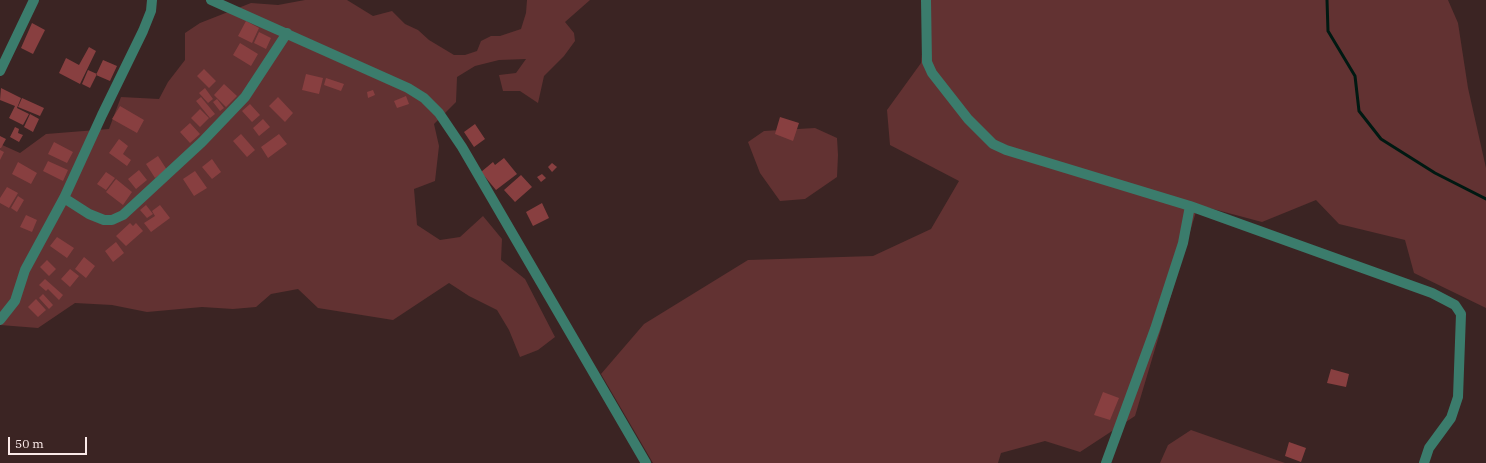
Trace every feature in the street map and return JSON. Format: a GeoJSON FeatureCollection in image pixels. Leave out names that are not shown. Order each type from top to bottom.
{"type":"FeatureCollection","features":[{"type":"Feature","properties":{"kind":"street"},"geometry":{"type":"LineString","coordinates":[[0,71],[34,0]]}},
{"type":"Feature","properties":{"kind":"street"},"geometry":{"type":"LineString","coordinates":[[0,320],[15,301],[25,270],[64,198],[102,115],[147,23],[151,11],[152,0]]}},
{"type":"Feature","properties":{"kind":"street"},"geometry":{"type":"LineString","coordinates":[[211,0],[408,88],[424,98],[439,113],[458,141],[646,463]]}},
{"type":"Feature","properties":{"kind":"street"},"geometry":{"type":"LineString","coordinates":[[926,0],[927,62],[932,73],[968,119],[993,144],[1006,150],[1190,206],[1432,293],[1455,305],[1461,314],[1458,397],[1451,418],[1429,448],[1424,463]]}},
{"type":"Feature","properties":{"kind":"street"},"geometry":{"type":"LineString","coordinates":[[64,198],[89,214],[104,220],[112,220],[123,215],[202,142],[245,97],[287,33]]}},
{"type":"Feature","properties":{"kind":"street"},"geometry":{"type":"LineString","coordinates":[[1106,463],[1157,322],[1183,243],[1190,206]]}},
{"type":"Feature","properties":{"kind":"shaded area"},"geometry":{"type":"Polygon","coordinates":[[[305,0],[347,0],[373,16],[392,11],[405,24],[418,30],[429,40],[454,55],[465,55],[477,51],[481,41],[491,36],[500,36],[521,29],[526,13],[527,0],[590,0],[565,22],[574,33],[575,41],[564,56],[544,76],[538,103],[520,91],[503,91],[499,75],[516,73],[526,59],[499,60],[475,66],[457,77],[456,102],[434,124],[439,146],[435,181],[414,189],[417,225],[440,240],[460,237],[483,216],[502,239],[501,260],[525,279],[555,337],[538,350],[520,357],[509,330],[497,310],[469,296],[449,283],[393,320],[318,308],[298,289],[271,294],[256,307],[233,309],[202,307],[147,312],[112,305],[75,303],[38,328],[0,325],[0,144],[20,153],[46,134],[109,129],[121,97],[159,99],[168,82],[185,60],[185,33],[200,23],[251,3],[278,5],[305,0]]]}},
{"type":"Feature","properties":{"kind":"shaded area"},"geometry":{"type":"Polygon","coordinates":[[[928,0],[1448,0],[1458,23],[1468,88],[1486,168],[1486,308],[1414,273],[1405,240],[1339,224],[1316,200],[1262,222],[1198,205],[1135,416],[1080,452],[1045,441],[1001,453],[998,463],[653,463],[601,374],[644,324],[748,260],[873,256],[931,229],[959,181],[890,145],[887,110],[921,63],[928,0]]]}},
{"type":"Feature","properties":{"kind":"shaded area"},"geometry":{"type":"Polygon","coordinates":[[[815,128],[837,138],[837,177],[805,199],[780,201],[760,173],[748,142],[764,131],[815,128]]]}},
{"type":"Feature","properties":{"kind":"shaded area"},"geometry":{"type":"Polygon","coordinates":[[[1191,430],[1285,463],[1160,463],[1168,445],[1191,430]]]}},
{"type":"Feature","properties":{"kind":"building"},"geometry":{"type":"Polygon","coordinates":[[[246,21],[259,28],[252,43],[238,36],[246,21]]]}},
{"type":"Feature","properties":{"kind":"building"},"geometry":{"type":"Polygon","coordinates":[[[32,23],[45,30],[33,54],[21,48],[32,23]]]}},
{"type":"Feature","properties":{"kind":"building"},"geometry":{"type":"Polygon","coordinates":[[[259,32],[271,38],[266,49],[254,43],[259,32]]]}},
{"type":"Feature","properties":{"kind":"building"},"geometry":{"type":"Polygon","coordinates":[[[240,43],[258,54],[251,66],[233,55],[240,43]]]}},
{"type":"Feature","properties":{"kind":"building"},"geometry":{"type":"Polygon","coordinates":[[[89,47],[96,51],[80,84],[59,73],[66,58],[79,65],[89,47]]]}},
{"type":"Feature","properties":{"kind":"building"},"geometry":{"type":"Polygon","coordinates":[[[103,60],[117,66],[110,81],[96,75],[103,60]]]}},
{"type":"Feature","properties":{"kind":"building"},"geometry":{"type":"Polygon","coordinates":[[[204,69],[216,81],[209,88],[197,76],[204,69]]]}},
{"type":"Feature","properties":{"kind":"building"},"geometry":{"type":"Polygon","coordinates":[[[88,70],[97,74],[90,88],[82,84],[88,70]]]}},
{"type":"Feature","properties":{"kind":"building"},"geometry":{"type":"Polygon","coordinates":[[[306,74],[323,78],[319,94],[302,90],[306,74]]]}},
{"type":"Feature","properties":{"kind":"building"},"geometry":{"type":"Polygon","coordinates":[[[326,78],[344,84],[341,91],[324,85],[326,78]]]}},
{"type":"Feature","properties":{"kind":"building"},"geometry":{"type":"Polygon","coordinates":[[[224,84],[237,96],[226,107],[214,95],[224,84]]]}},
{"type":"Feature","properties":{"kind":"building"},"geometry":{"type":"Polygon","coordinates":[[[1,88],[21,98],[17,108],[29,114],[23,125],[9,118],[15,106],[0,100],[1,88]]]}},
{"type":"Feature","properties":{"kind":"building"},"geometry":{"type":"Polygon","coordinates":[[[205,88],[213,99],[208,103],[199,93],[205,88]]]}},
{"type":"Feature","properties":{"kind":"building"},"geometry":{"type":"Polygon","coordinates":[[[373,90],[375,95],[368,98],[367,92],[373,90]]]}},
{"type":"Feature","properties":{"kind":"building"},"geometry":{"type":"Polygon","coordinates":[[[406,96],[409,104],[397,108],[394,101],[406,96]]]}},
{"type":"Feature","properties":{"kind":"building"},"geometry":{"type":"Polygon","coordinates":[[[201,97],[215,114],[210,118],[196,101],[201,97]]]}},
{"type":"Feature","properties":{"kind":"building"},"geometry":{"type":"Polygon","coordinates":[[[278,97],[293,113],[285,122],[269,106],[278,97]]]}},
{"type":"Feature","properties":{"kind":"building"},"geometry":{"type":"Polygon","coordinates":[[[22,98],[44,108],[40,116],[18,107],[22,98]]]}},
{"type":"Feature","properties":{"kind":"building"},"geometry":{"type":"Polygon","coordinates":[[[217,99],[224,108],[220,111],[213,102],[217,99]]]}},
{"type":"Feature","properties":{"kind":"building"},"geometry":{"type":"Polygon","coordinates":[[[250,104],[260,115],[252,122],[242,111],[250,104]]]}},
{"type":"Feature","properties":{"kind":"building"},"geometry":{"type":"Polygon","coordinates":[[[120,106],[144,120],[137,133],[112,119],[120,106]]]}},
{"type":"Feature","properties":{"kind":"building"},"geometry":{"type":"Polygon","coordinates":[[[200,109],[209,118],[200,127],[191,118],[200,109]]]}},
{"type":"Feature","properties":{"kind":"building"},"geometry":{"type":"Polygon","coordinates":[[[30,114],[39,119],[33,132],[24,127],[30,114]]]}},
{"type":"Feature","properties":{"kind":"building"},"geometry":{"type":"Polygon","coordinates":[[[780,117],[799,123],[793,141],[775,134],[780,117]]]}},
{"type":"Feature","properties":{"kind":"building"},"geometry":{"type":"Polygon","coordinates":[[[263,119],[270,127],[259,136],[253,128],[263,119]]]}},
{"type":"Feature","properties":{"kind":"building"},"geometry":{"type":"Polygon","coordinates":[[[190,123],[200,134],[190,143],[180,132],[190,123]]]}},
{"type":"Feature","properties":{"kind":"building"},"geometry":{"type":"Polygon","coordinates":[[[475,124],[485,139],[474,147],[464,132],[475,124]]]}},
{"type":"Feature","properties":{"kind":"building"},"geometry":{"type":"Polygon","coordinates":[[[15,127],[19,129],[18,133],[23,135],[19,142],[10,137],[15,127]]]}},
{"type":"Feature","properties":{"kind":"building"},"geometry":{"type":"Polygon","coordinates":[[[241,134],[255,150],[247,157],[233,141],[241,134]]]}},
{"type":"Feature","properties":{"kind":"building"},"geometry":{"type":"Polygon","coordinates":[[[279,134],[287,144],[268,158],[261,147],[279,134]]]}},
{"type":"Feature","properties":{"kind":"building"},"geometry":{"type":"Polygon","coordinates":[[[0,136],[6,139],[1,148],[0,148],[0,136]]]}},
{"type":"Feature","properties":{"kind":"building"},"geometry":{"type":"Polygon","coordinates":[[[119,139],[128,146],[123,154],[131,160],[127,166],[109,153],[119,139]]]}},
{"type":"Feature","properties":{"kind":"building"},"geometry":{"type":"Polygon","coordinates":[[[54,142],[73,152],[67,163],[48,154],[54,142]]]}},
{"type":"Feature","properties":{"kind":"building"},"geometry":{"type":"Polygon","coordinates":[[[0,150],[4,152],[0,160],[0,150]]]}},
{"type":"Feature","properties":{"kind":"building"},"geometry":{"type":"Polygon","coordinates":[[[158,156],[167,170],[155,178],[146,164],[158,156]]]}},
{"type":"Feature","properties":{"kind":"building"},"geometry":{"type":"Polygon","coordinates":[[[504,158],[517,174],[496,190],[481,172],[493,162],[495,165],[504,158]]]}},
{"type":"Feature","properties":{"kind":"building"},"geometry":{"type":"Polygon","coordinates":[[[212,159],[221,172],[212,179],[202,167],[212,159]]]}},
{"type":"Feature","properties":{"kind":"building"},"geometry":{"type":"Polygon","coordinates":[[[48,161],[68,170],[63,181],[43,171],[48,161]]]}},
{"type":"Feature","properties":{"kind":"building"},"geometry":{"type":"Polygon","coordinates":[[[18,162],[37,173],[31,184],[12,174],[18,162]]]}},
{"type":"Feature","properties":{"kind":"building"},"geometry":{"type":"Polygon","coordinates":[[[552,163],[557,167],[552,172],[548,167],[552,163]]]}},
{"type":"Feature","properties":{"kind":"building"},"geometry":{"type":"Polygon","coordinates":[[[139,170],[147,180],[136,189],[128,179],[139,170]]]}},
{"type":"Feature","properties":{"kind":"building"},"geometry":{"type":"Polygon","coordinates":[[[195,171],[207,188],[194,196],[183,179],[195,171]]]}},
{"type":"Feature","properties":{"kind":"building"},"geometry":{"type":"Polygon","coordinates":[[[106,172],[115,178],[106,190],[97,184],[106,172]]]}},
{"type":"Feature","properties":{"kind":"building"},"geometry":{"type":"Polygon","coordinates":[[[542,174],[546,178],[541,182],[537,177],[542,174]]]}},
{"type":"Feature","properties":{"kind":"building"},"geometry":{"type":"Polygon","coordinates":[[[521,175],[532,187],[515,202],[504,190],[521,175]]]}},
{"type":"Feature","properties":{"kind":"building"},"geometry":{"type":"Polygon","coordinates":[[[116,179],[132,192],[123,205],[106,192],[116,179]]]}},
{"type":"Feature","properties":{"kind":"building"},"geometry":{"type":"Polygon","coordinates":[[[7,187],[18,193],[9,208],[0,203],[0,198],[7,187]]]}},
{"type":"Feature","properties":{"kind":"building"},"geometry":{"type":"Polygon","coordinates":[[[18,196],[24,200],[17,212],[11,208],[18,196]]]}},
{"type":"Feature","properties":{"kind":"building"},"geometry":{"type":"Polygon","coordinates":[[[542,203],[549,218],[533,226],[526,212],[542,203]]]}},
{"type":"Feature","properties":{"kind":"building"},"geometry":{"type":"Polygon","coordinates":[[[146,205],[153,214],[147,218],[140,210],[146,205]]]}},
{"type":"Feature","properties":{"kind":"building"},"geometry":{"type":"Polygon","coordinates":[[[160,205],[170,218],[151,232],[144,223],[155,216],[152,211],[160,205]]]}},
{"type":"Feature","properties":{"kind":"building"},"geometry":{"type":"Polygon","coordinates":[[[26,215],[37,220],[32,232],[20,227],[26,215]]]}},
{"type":"Feature","properties":{"kind":"building"},"geometry":{"type":"Polygon","coordinates":[[[130,223],[133,226],[136,223],[143,231],[126,246],[116,236],[130,223]]]}},
{"type":"Feature","properties":{"kind":"building"},"geometry":{"type":"Polygon","coordinates":[[[57,237],[74,248],[67,258],[50,246],[57,237]]]}},
{"type":"Feature","properties":{"kind":"building"},"geometry":{"type":"Polygon","coordinates":[[[116,242],[124,253],[113,262],[105,251],[116,242]]]}},
{"type":"Feature","properties":{"kind":"building"},"geometry":{"type":"Polygon","coordinates":[[[84,257],[95,266],[86,278],[75,269],[84,257]]]}},
{"type":"Feature","properties":{"kind":"building"},"geometry":{"type":"Polygon","coordinates":[[[47,260],[56,269],[49,276],[40,267],[47,260]]]}},
{"type":"Feature","properties":{"kind":"building"},"geometry":{"type":"Polygon","coordinates":[[[70,269],[79,276],[70,287],[61,279],[70,269]]]}},
{"type":"Feature","properties":{"kind":"building"},"geometry":{"type":"Polygon","coordinates":[[[45,279],[63,295],[59,300],[48,289],[46,291],[39,285],[45,279]]]}},
{"type":"Feature","properties":{"kind":"building"},"geometry":{"type":"Polygon","coordinates":[[[43,294],[53,305],[49,309],[39,298],[43,294]]]}},
{"type":"Feature","properties":{"kind":"building"},"geometry":{"type":"Polygon","coordinates":[[[36,299],[46,310],[38,317],[28,307],[36,299]]]}},
{"type":"Feature","properties":{"kind":"building"},"geometry":{"type":"Polygon","coordinates":[[[1331,369],[1349,374],[1346,387],[1327,383],[1331,369]]]}},
{"type":"Feature","properties":{"kind":"building"},"geometry":{"type":"Polygon","coordinates":[[[1103,392],[1119,398],[1110,420],[1094,415],[1103,392]]]}},
{"type":"Feature","properties":{"kind":"building"},"geometry":{"type":"Polygon","coordinates":[[[1289,442],[1306,448],[1301,462],[1285,456],[1289,442]]]}},
{"type":"Feature","properties":{"kind":"waterway"},"geometry":{"type":"LineString","coordinates":[[1327,0],[1328,31],[1355,76],[1359,111],[1381,139],[1435,173],[1486,199]]}}]}
